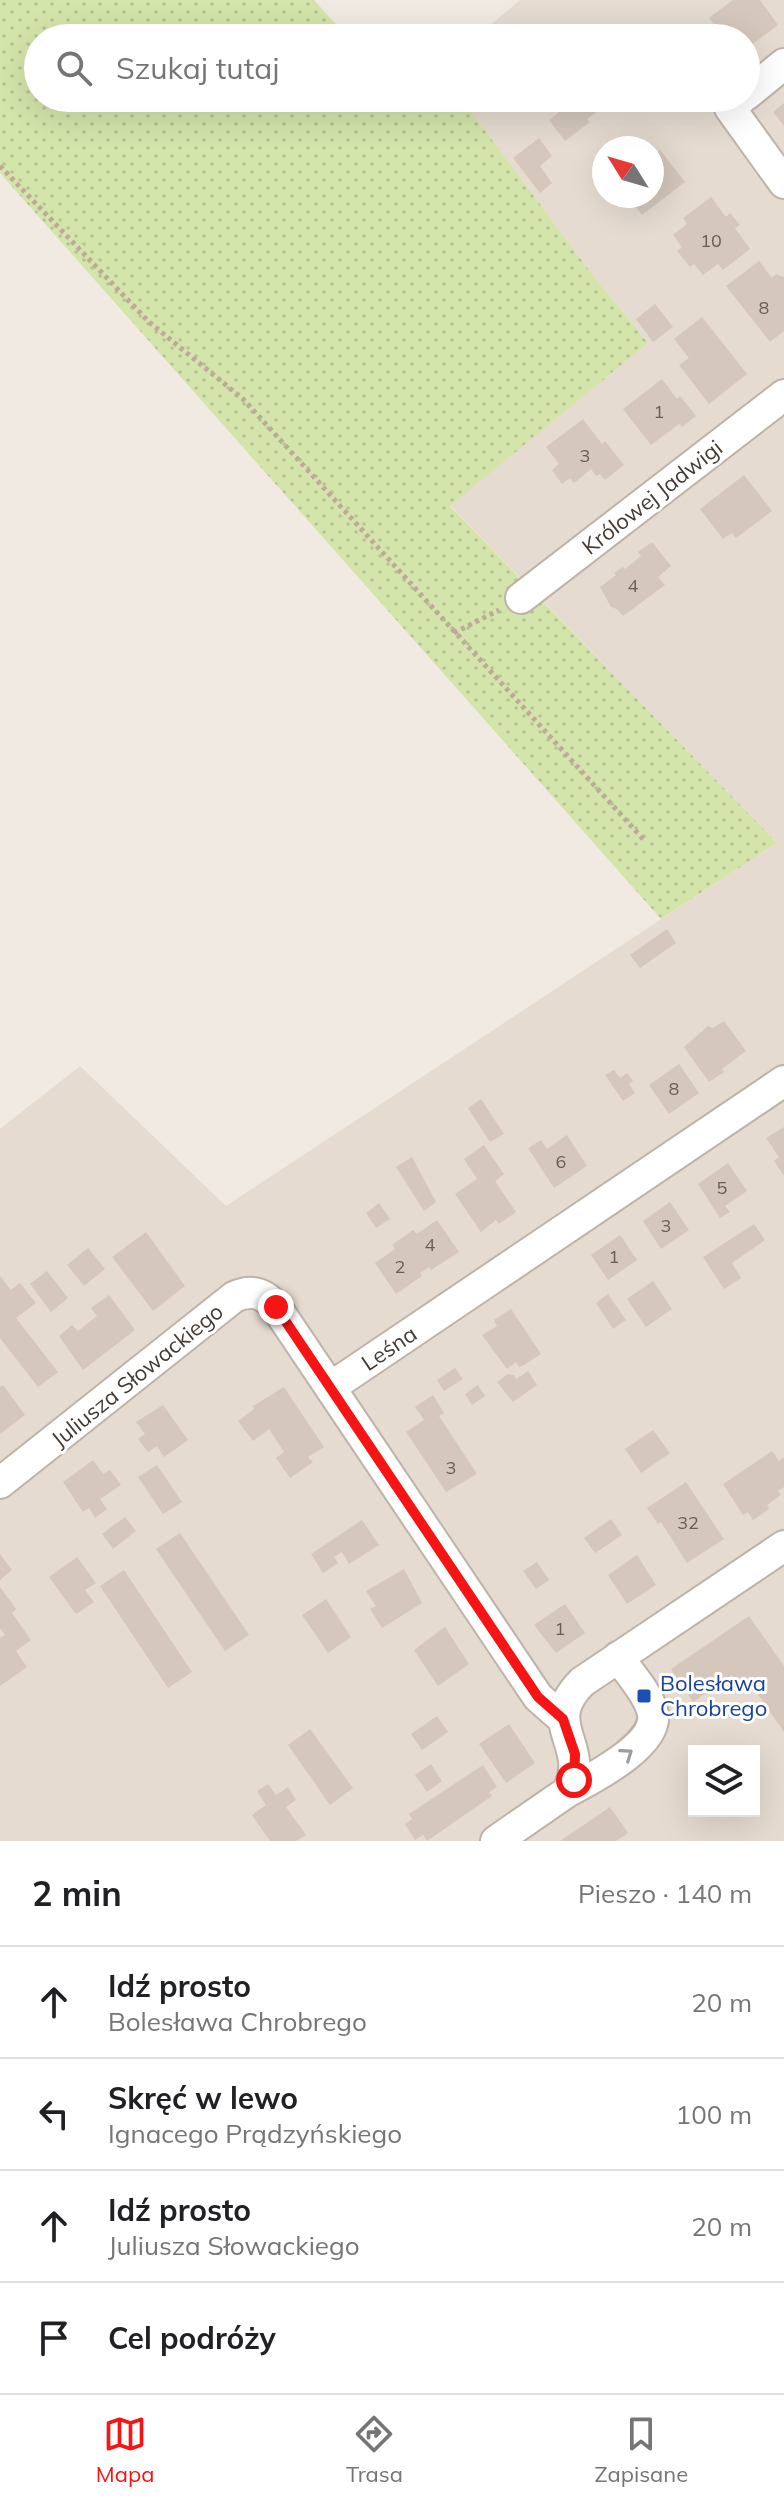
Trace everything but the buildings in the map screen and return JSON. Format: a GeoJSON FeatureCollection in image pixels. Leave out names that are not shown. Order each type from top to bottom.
{"type":"FeatureCollection","features":[{"type":"Feature","properties":{"kind":"street"},"geometry":{"type":"LineString","coordinates":[[760,83],[784,64]]}},
{"type":"Feature","properties":{"kind":"street"},"geometry":{"type":"LineString","coordinates":[[746,112],[784,183]]}},
{"type":"Feature","properties":{"kind":"street","name":"Królowej Jadwigi"},"geometry":{"type":"LineString","coordinates":[[521,598],[784,395]]}},
{"type":"Feature","properties":{"kind":"street","name":"Leśna"},"geometry":{"type":"LineString","coordinates":[[331,1387],[784,1083]]}},
{"type":"Feature","properties":{"kind":"street","name":"Juliusza Słowackiego"},"geometry":{"type":"LineString","coordinates":[[0,1483],[234,1297],[256,1292],[268,1297],[538,1697],[563,1719]]}},
{"type":"Feature","properties":{"kind":"street"},"geometry":{"type":"LineString","coordinates":[[567,1792],[574,1780],[576,1767],[575,1754],[563,1719],[570,1693],[618,1657],[784,1546]]}},
{"type":"Feature","properties":{"kind":"street"},"geometry":{"type":"LineString","coordinates":[[496,1841],[592,1778],[648,1736],[654,1722],[652,1708],[618,1657]]}},
{"type":"Feature","properties":{"kind":"path"},"geometry":{"type":"LineString","coordinates":[[0,166],[149,322],[243,399],[644,840]]}},
{"type":"Feature","properties":{"kind":"path"},"geometry":{"type":"LineString","coordinates":[[454,633],[521,598]]}},
{"type":"Feature","properties":{"kind":"shaded area"},"geometry":{"type":"Polygon","coordinates":[[[520,0],[784,0],[784,1841],[0,1841],[0,1129],[80,1066],[226,1206],[777,843],[450,505],[648,343],[592,274],[471,112],[760,112],[760,24],[492,24],[520,0]]]}},
{"type":"Feature","properties":{"kind":"green space"},"geometry":{"type":"Polygon","coordinates":[[[0,0],[314,0],[335,24],[24,24],[24,112],[471,112],[592,274],[648,343],[450,506],[777,843],[661,919],[0,173],[0,0]]]}},
{"type":"Feature","properties":{"kind":"place","name":"Bolesława Chrobrego"},"geometry":{"type":"Point","coordinates":[644,1696]}},
{"type":"Feature","properties":{"kind":"route"},"geometry":{"type":"LineString","coordinates":[[276,1307],[538,1697],[563,1719],[575,1754],[574,1780]]}}]}
